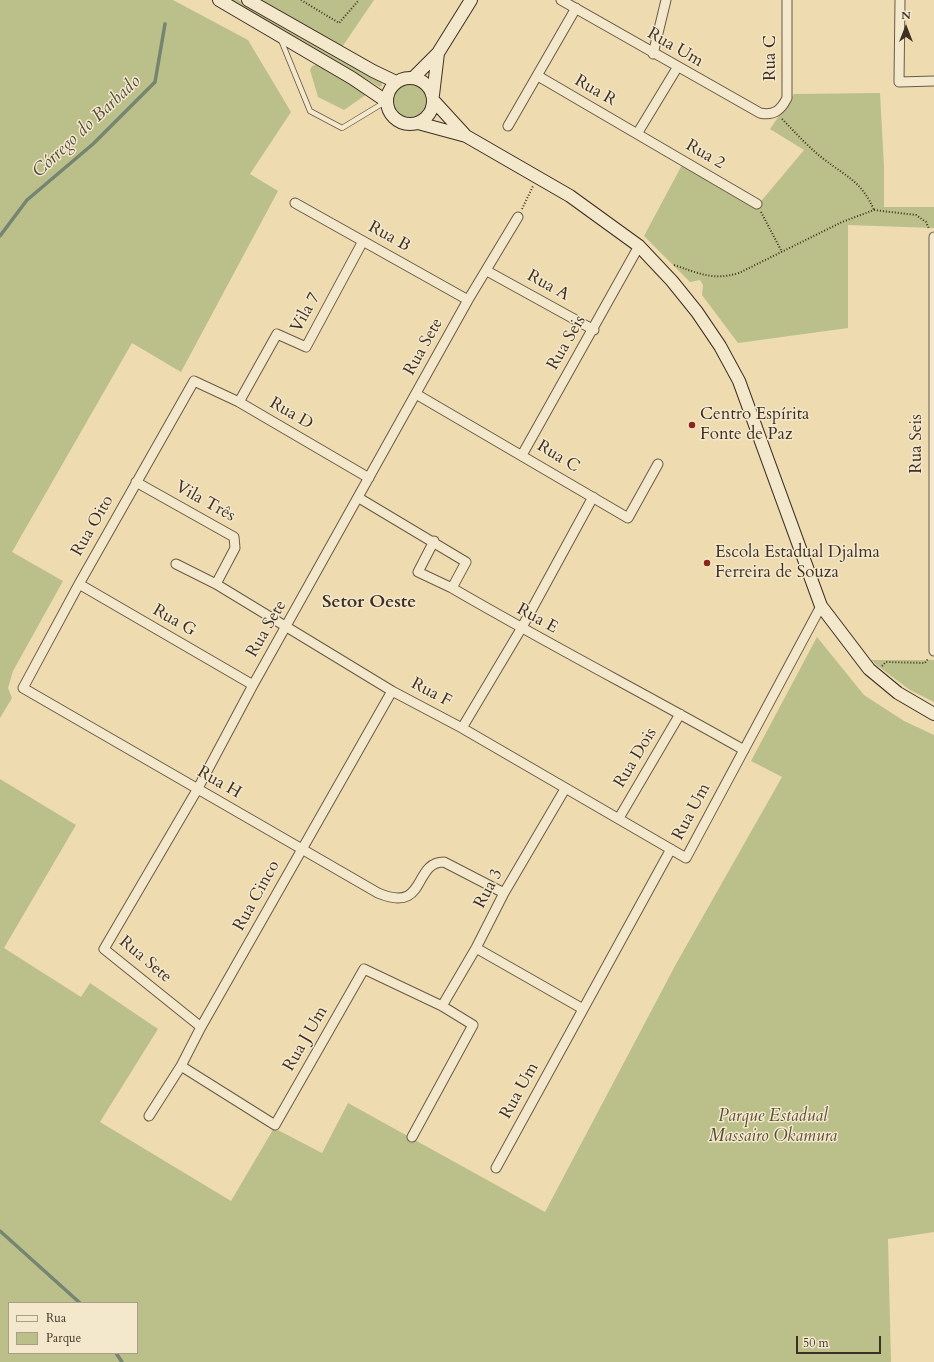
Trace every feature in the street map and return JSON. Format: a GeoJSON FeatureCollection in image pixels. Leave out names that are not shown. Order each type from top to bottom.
{"type":"FeatureCollection","features":[{"type":"Feature","properties":{"kind":"main road"},"geometry":{"type":"LineString","coordinates":[[219,0],[352,78],[386,101],[390,113],[399,122],[405,124],[418,123],[466,136],[538,176],[570,196],[639,246],[672,281],[697,312],[720,346],[739,381],[821,606],[846,642],[875,675],[898,694],[934,714]]}},
{"type":"Feature","properties":{"kind":"main road"},"geometry":{"type":"LineString","coordinates":[[248,0],[373,71],[396,82]]}},
{"type":"Feature","properties":{"kind":"main road"},"geometry":{"type":"LineString","coordinates":[[413,78],[438,53],[471,0]]}},
{"type":"Feature","properties":{"kind":"main road"},"geometry":{"type":"LineString","coordinates":[[418,123],[429,115],[433,98],[438,53]]}},
{"type":"Feature","properties":{"kind":"main road"},"geometry":{"type":"LineString","coordinates":[[386,101],[391,87],[396,82],[401,79],[413,78],[426,84],[433,98],[466,136]]}},
{"type":"Feature","properties":{"kind":"street","name":"Rua Um"},"geometry":{"type":"LineString","coordinates":[[561,0],[677,68],[760,113],[767,114],[776,112]]}},
{"type":"Feature","properties":{"kind":"street"},"geometry":{"type":"LineString","coordinates":[[653,54],[666,0]]}},
{"type":"Feature","properties":{"kind":"street","name":"Rua C"},"geometry":{"type":"LineString","coordinates":[[776,112],[783,106],[786,98],[787,0]]}},
{"type":"Feature","properties":{"kind":"street"},"geometry":{"type":"LineString","coordinates":[[900,0],[899,82],[934,81]]}},
{"type":"Feature","properties":{"kind":"street"},"geometry":{"type":"LineString","coordinates":[[508,126],[576,8]]}},
{"type":"Feature","properties":{"kind":"street"},"geometry":{"type":"LineString","coordinates":[[637,134],[677,68]]}},
{"type":"Feature","properties":{"kind":"street","name":"Rua R"},"geometry":{"type":"LineString","coordinates":[[538,76],[637,134]]}},
{"type":"Feature","properties":{"kind":"street","name":"Rua 2"},"geometry":{"type":"LineString","coordinates":[[637,134],[757,204]]}},
{"type":"Feature","properties":{"kind":"street","name":"Rua B"},"geometry":{"type":"LineString","coordinates":[[295,203],[468,300]]}},
{"type":"Feature","properties":{"kind":"street","name":"Rua Sete"},"geometry":{"type":"LineString","coordinates":[[201,1027],[104,949],[197,790],[253,685],[287,627],[468,300],[487,271],[518,217]]}},
{"type":"Feature","properties":{"kind":"street","name":"Rua Seis"},"geometry":{"type":"LineString","coordinates":[[933,651],[934,237]]}},
{"type":"Feature","properties":{"kind":"street","name":"Vila 7"},"geometry":{"type":"LineString","coordinates":[[239,402],[277,334],[306,347],[364,241]]}},
{"type":"Feature","properties":{"kind":"street","name":"Rua Seis"},"geometry":{"type":"LineString","coordinates":[[522,455],[594,330],[639,246]]}},
{"type":"Feature","properties":{"kind":"street","name":"Rua A"},"geometry":{"type":"LineString","coordinates":[[487,271],[594,330]]}},
{"type":"Feature","properties":{"kind":"street","name":"Rua D"},"geometry":{"type":"LineString","coordinates":[[194,381],[239,402],[369,478]]}},
{"type":"Feature","properties":{"kind":"street","name":"Rua Oito"},"geometry":{"type":"LineString","coordinates":[[23,688],[79,584],[194,381]]}},
{"type":"Feature","properties":{"kind":"street","name":"Rua C"},"geometry":{"type":"LineString","coordinates":[[416,394],[628,518],[658,464]]}},
{"type":"Feature","properties":{"kind":"street","name":"Vila Três"},"geometry":{"type":"LineString","coordinates":[[136,482],[234,537],[235,548],[216,584]]}},
{"type":"Feature","properties":{"kind":"street"},"geometry":{"type":"LineString","coordinates":[[359,498],[434,541],[466,562],[452,588]]}},
{"type":"Feature","properties":{"kind":"street"},"geometry":{"type":"LineString","coordinates":[[462,728],[521,629],[593,498]]}},
{"type":"Feature","properties":{"kind":"street","name":"Rua E"},"geometry":{"type":"LineString","coordinates":[[434,541],[418,572],[452,588],[521,629],[744,750]]}},
{"type":"Feature","properties":{"kind":"street","name":"Rua F"},"geometry":{"type":"LineString","coordinates":[[176,564],[216,584],[392,691],[462,728],[671,849]]}},
{"type":"Feature","properties":{"kind":"street","name":"Rua G"},"geometry":{"type":"LineString","coordinates":[[79,584],[253,685]]}},
{"type":"Feature","properties":{"kind":"street","name":"Rua Um"},"geometry":{"type":"LineString","coordinates":[[496,1168],[671,849],[686,858],[821,606]]}},
{"type":"Feature","properties":{"kind":"street","name":"Rua H"},"geometry":{"type":"LineString","coordinates":[[23,688],[197,790],[378,893],[390,898],[401,899],[413,891],[431,866],[441,862],[449,864],[504,893]]}},
{"type":"Feature","properties":{"kind":"street","name":"Rua Cinco"},"geometry":{"type":"LineString","coordinates":[[149,1116],[181,1066],[201,1027],[392,691]]}},
{"type":"Feature","properties":{"kind":"street","name":"Rua Dois"},"geometry":{"type":"LineString","coordinates":[[619,818],[680,714]]}},
{"type":"Feature","properties":{"kind":"street","name":"Rua 3"},"geometry":{"type":"LineString","coordinates":[[442,1006],[476,948],[504,893],[566,789]]}},
{"type":"Feature","properties":{"kind":"street"},"geometry":{"type":"LineString","coordinates":[[476,948],[583,1008]]}},
{"type":"Feature","properties":{"kind":"street","name":"Rua J Um"},"geometry":{"type":"LineString","coordinates":[[181,1066],[275,1125],[364,969],[442,1006]]}},
{"type":"Feature","properties":{"kind":"street"},"geometry":{"type":"LineString","coordinates":[[412,1137],[473,1025],[442,1006]]}},
{"type":"Feature","properties":{"kind":"lane"},"geometry":{"type":"LineString","coordinates":[[279,35],[310,111],[342,128],[386,101]]}},
{"type":"Feature","properties":{"kind":"path"},"geometry":{"type":"LineString","coordinates":[[301,0],[339,23],[359,0]]}},
{"type":"Feature","properties":{"kind":"path"},"geometry":{"type":"LineString","coordinates":[[776,112],[802,140],[825,160],[846,174],[867,194],[874,210]]}},
{"type":"Feature","properties":{"kind":"path"},"geometry":{"type":"LineString","coordinates":[[518,217],[538,176]]}},
{"type":"Feature","properties":{"kind":"path"},"geometry":{"type":"LineString","coordinates":[[757,204],[782,252]]}},
{"type":"Feature","properties":{"kind":"path"},"geometry":{"type":"LineString","coordinates":[[671,265],[708,276],[725,277],[739,273],[842,222],[874,210],[916,215],[926,222],[934,237]]}},
{"type":"Feature","properties":{"kind":"path"},"geometry":{"type":"LineString","coordinates":[[875,675],[886,662],[925,663],[933,651]]}},
{"type":"Feature","properties":{"kind":"green space"},"geometry":{"type":"Polygon","coordinates":[[[0,0],[173,0],[248,40],[291,112],[250,174],[278,191],[181,372],[132,343],[12,552],[63,581],[13,671],[8,688],[12,698],[0,718],[0,0]]]}},
{"type":"Feature","properties":{"kind":"green space"},"geometry":{"type":"Polygon","coordinates":[[[231,0],[238,0],[381,81],[382,86],[380,87],[231,0]]]}},
{"type":"Feature","properties":{"kind":"green space"},"geometry":{"type":"Polygon","coordinates":[[[262,0],[374,0],[342,47],[262,0]]]}},
{"type":"Feature","properties":{"kind":"green space"},"geometry":{"type":"Polygon","coordinates":[[[319,65],[367,94],[344,110],[318,97],[310,70],[312,66],[319,65]]]}},
{"type":"Feature","properties":{"kind":"green space"},"geometry":{"type":"Polygon","coordinates":[[[410,83],[422,88],[427,100],[422,112],[410,117],[398,112],[393,100],[398,88],[410,83]]]}},
{"type":"Feature","properties":{"kind":"green space"},"geometry":{"type":"Polygon","coordinates":[[[880,93],[884,167],[884,207],[934,207],[934,228],[848,225],[848,328],[738,343],[702,295],[703,285],[700,280],[690,282],[644,236],[682,165],[757,206],[804,150],[770,129],[794,94],[880,93]]]}},
{"type":"Feature","properties":{"kind":"green space","name":"Parque Estadual Massairo Okamura"},"geometry":{"type":"Polygon","coordinates":[[[817,637],[864,695],[904,721],[934,735],[934,1232],[888,1239],[891,1362],[0,1362],[0,779],[76,825],[4,948],[81,997],[90,983],[158,1029],[100,1122],[231,1201],[274,1128],[322,1153],[348,1103],[545,1212],[676,964],[782,777],[751,761],[817,637]]]}},
{"type":"Feature","properties":{"kind":"green space"},"geometry":{"type":"Polygon","coordinates":[[[870,660],[934,660],[934,702],[910,690],[870,660]]]}},
{"type":"Feature","properties":{"kind":"waterway","name":"Córrego do Barbado"},"geometry":{"type":"LineString","coordinates":[[0,236],[27,200],[93,144],[155,82],[165,24]]}},
{"type":"Feature","properties":{"kind":"waterway","name":"Córrego do Barbado"},"geometry":{"type":"LineString","coordinates":[[0,1231],[79,1302]]}},
{"type":"Feature","properties":{"kind":"waterway","name":"Córrego do Barbado"},"geometry":{"type":"LineString","coordinates":[[117,1354],[122,1362]]}},
{"type":"Feature","properties":{"kind":"place","name":"Centro Espírita Fonte de Paz"},"geometry":{"type":"Point","coordinates":[692,425]}},
{"type":"Feature","properties":{"kind":"place","name":"Escola Estadual Djalma Ferreira de Souza"},"geometry":{"type":"Point","coordinates":[707,563]}},
{"type":"Feature","properties":{"kind":"district","name":"Setor Oeste"},"geometry":{"type":"Point","coordinates":[369,603]}}]}
